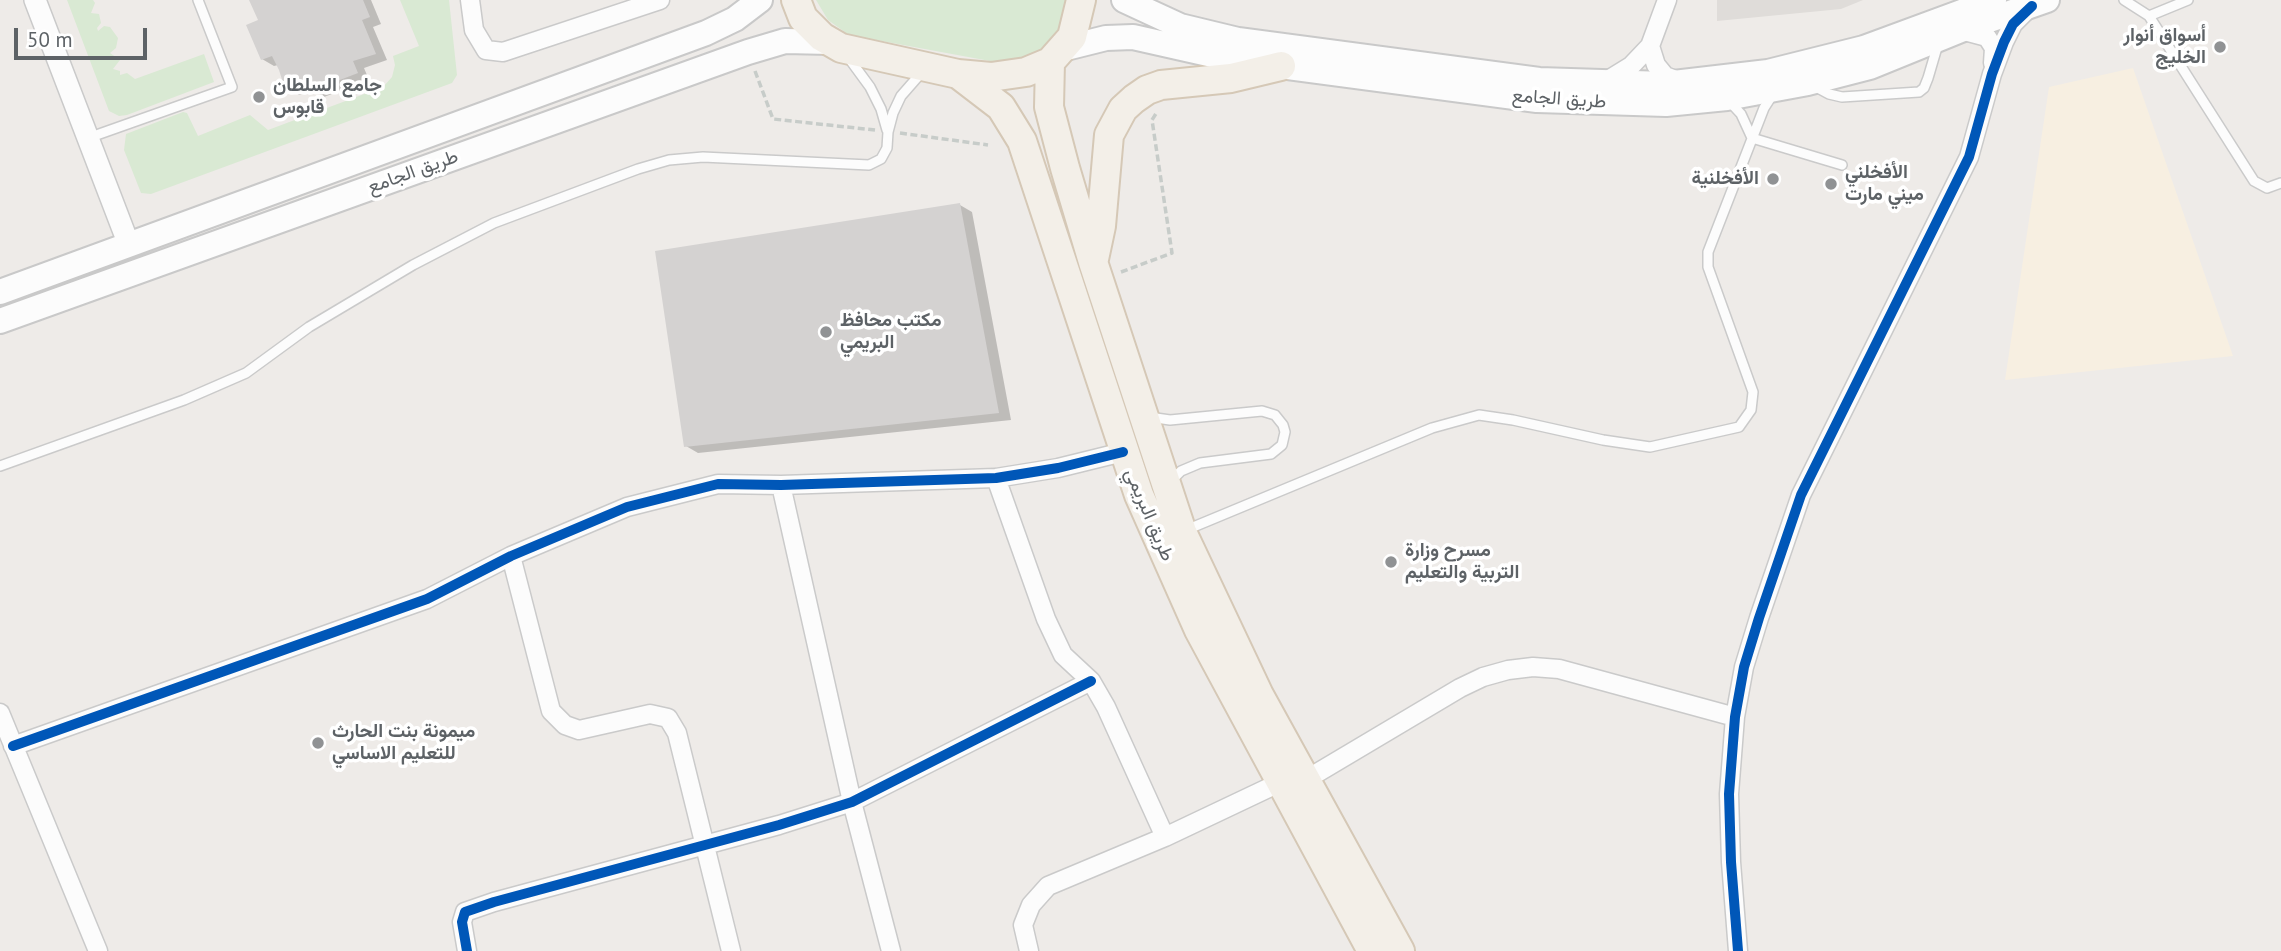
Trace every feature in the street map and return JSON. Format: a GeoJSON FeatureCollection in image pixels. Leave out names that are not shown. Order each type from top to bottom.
{"type":"FeatureCollection","features":[{"type":"Feature","properties":{"kind":"main road","name":"طريق الجامع"},"geometry":{"type":"LineString","coordinates":[[0,292],[706,33],[735,19],[760,0]]}},
{"type":"Feature","properties":{"kind":"main road"},"geometry":{"type":"LineString","coordinates":[[796,0],[803,18],[822,37],[836,45],[958,74],[991,77],[1026,72],[1056,55],[1072,37],[1081,0]]}},
{"type":"Feature","properties":{"kind":"main road","name":"طريق الجامع"},"geometry":{"type":"LineString","coordinates":[[1124,0],[1180,26],[1238,40],[1539,80],[1605,82],[1681,82],[1768,72],[1864,48],[1994,0]]}},
{"type":"Feature","properties":{"kind":"main road","name":"طريق الجامع"},"geometry":{"type":"LineString","coordinates":[[1056,55],[1106,37],[1133,37],[1235,60],[1537,100],[1666,104],[1727,98],[1808,83],[1870,67],[2040,3]]}},
{"type":"Feature","properties":{"kind":"main road","name":"طريق الجامع"},"geometry":{"type":"LineString","coordinates":[[0,321],[748,52],[785,41],[836,45]]}},
{"type":"Feature","properties":{"kind":"main road","name":"طريق البريمي"},"geometry":{"type":"LineString","coordinates":[[1056,55],[1049,107],[1096,271],[1182,532],[1372,951]]}},
{"type":"Feature","properties":{"kind":"main road"},"geometry":{"type":"LineString","coordinates":[[1096,271],[1107,148],[1114,122],[1123,109],[1147,90],[1177,83],[1231,78],[1281,66]]}},
{"type":"Feature","properties":{"kind":"main road","name":"طريق البريمي"},"geometry":{"type":"LineString","coordinates":[[958,74],[1001,107],[1022,141],[1123,452],[1199,631],[1255,737],[1294,780],[1400,951]]}},
{"type":"Feature","properties":{"kind":"street"},"geometry":{"type":"LineString","coordinates":[[35,0],[129,245]]}},
{"type":"Feature","properties":{"kind":"street"},"geometry":{"type":"LineString","coordinates":[[470,0],[474,30],[486,50],[503,52],[660,0]]}},
{"type":"Feature","properties":{"kind":"street"},"geometry":{"type":"LineString","coordinates":[[1605,82],[1631,66],[1650,46],[1667,0]]}},
{"type":"Feature","properties":{"kind":"street"},"geometry":{"type":"LineString","coordinates":[[1738,951],[1728,794],[1735,717],[1744,667],[1759,618],[1801,495],[1969,157],[1992,74],[2013,24],[2040,3]]}},
{"type":"Feature","properties":{"kind":"street"},"geometry":{"type":"LineString","coordinates":[[1950,35],[1987,37],[1994,48],[1992,74]]}},
{"type":"Feature","properties":{"kind":"street"},"geometry":{"type":"LineString","coordinates":[[1650,46],[1656,65],[1665,75],[1681,82]]}},
{"type":"Feature","properties":{"kind":"street"},"geometry":{"type":"LineString","coordinates":[[13,746],[427,598],[511,555],[626,507],[718,484],[781,485],[996,478],[1058,468],[1123,452]]}},
{"type":"Feature","properties":{"kind":"street"},"geometry":{"type":"LineString","coordinates":[[996,478],[1046,619],[1063,656],[1091,681],[1106,707],[1165,836]]}},
{"type":"Feature","properties":{"kind":"street"},"geometry":{"type":"LineString","coordinates":[[781,485],[852,802],[891,951]]}},
{"type":"Feature","properties":{"kind":"street"},"geometry":{"type":"LineString","coordinates":[[511,555],[551,711],[565,725],[579,730],[650,714],[668,719],[677,733],[732,951]]}},
{"type":"Feature","properties":{"kind":"street"},"geometry":{"type":"LineString","coordinates":[[1029,951],[1023,925],[1031,905],[1048,886],[1294,780],[1483,677],[1533,667],[1559,669],[1735,717]]}},
{"type":"Feature","properties":{"kind":"street"},"geometry":{"type":"LineString","coordinates":[[467,951],[462,922],[466,912],[494,902],[706,846],[852,802],[1091,681]]}},
{"type":"Feature","properties":{"kind":"street"},"geometry":{"type":"LineString","coordinates":[[0,713],[98,951]]}},
{"type":"Feature","properties":{"kind":"lane"},"geometry":{"type":"LineString","coordinates":[[88,138],[232,87],[198,0]]}},
{"type":"Feature","properties":{"kind":"lane"},"geometry":{"type":"LineString","coordinates":[[2124,0],[2149,16],[2254,181],[2267,188],[2281,183]]}},
{"type":"Feature","properties":{"kind":"lane"},"geometry":{"type":"LineString","coordinates":[[2149,16],[2188,0]]}},
{"type":"Feature","properties":{"kind":"lane"},"geometry":{"type":"LineString","coordinates":[[1808,83],[1829,94],[1842,97],[1919,92],[1924,88],[1950,35]]}},
{"type":"Feature","properties":{"kind":"lane"},"geometry":{"type":"LineString","coordinates":[[836,45],[857,66],[870,87],[881,108],[888,132]]}},
{"type":"Feature","properties":{"kind":"lane"},"geometry":{"type":"LineString","coordinates":[[0,466],[184,400],[246,373],[309,327],[413,265],[494,223],[638,169],[669,160],[703,158],[869,165],[881,159],[887,148],[893,113],[901,96],[927,67]]}},
{"type":"Feature","properties":{"kind":"lane"},"geometry":{"type":"LineString","coordinates":[[1182,532],[1433,428],[1479,415],[1650,447],[1740,426],[1751,410],[1753,392],[1708,267],[1708,252],[1764,108],[1776,88]]}},
{"type":"Feature","properties":{"kind":"lane"},"geometry":{"type":"LineString","coordinates":[[1727,98],[1741,114],[1752,138],[1842,165]]}},
{"type":"Feature","properties":{"kind":"lane"},"geometry":{"type":"LineString","coordinates":[[1143,415],[1170,420],[1262,411],[1275,415],[1283,425],[1285,432],[1282,445],[1271,454],[1200,463],[1181,471],[1167,486]]}},
{"type":"Feature","properties":{"kind":"path"},"geometry":{"type":"LineString","coordinates":[[748,52],[773,119],[988,145]]}},
{"type":"Feature","properties":{"kind":"path"},"geometry":{"type":"LineString","coordinates":[[1096,271],[1172,253],[1152,120],[1177,83]]}},
{"type":"Feature","properties":{"kind":"shaded area"},"geometry":{"type":"Polygon","coordinates":[[[1717,0],[1863,0],[1841,9],[1717,21],[1717,0]]]}},
{"type":"Feature","properties":{"kind":"shaded area"},"geometry":{"type":"Polygon","coordinates":[[[2133,68],[2233,356],[2005,380],[2049,87],[2133,68]]]}},
{"type":"Feature","properties":{"kind":"green space"},"geometry":{"type":"Polygon","coordinates":[[[67,0],[93,0],[95,3],[91,13],[99,14],[101,23],[98,31],[104,26],[110,27],[118,38],[116,48],[110,53],[120,60],[113,69],[120,71],[120,75],[127,73],[135,79],[204,54],[214,82],[127,115],[119,116],[109,111],[67,0]]]}},
{"type":"Feature","properties":{"kind":"green space"},"geometry":{"type":"Polygon","coordinates":[[[400,0],[449,0],[457,75],[452,83],[151,194],[141,193],[124,150],[126,134],[183,112],[187,113],[198,136],[250,115],[268,130],[383,87],[392,77],[395,65],[393,56],[419,46],[400,0]]]}},
{"type":"Feature","properties":{"kind":"green space"},"geometry":{"type":"Polygon","coordinates":[[[816,0],[1070,0],[1063,32],[1040,58],[1017,66],[849,35],[828,20],[816,0]]]}},
{"type":"Feature","properties":{"kind":"building"},"geometry":{"type":"Polygon","coordinates":[[[249,0],[363,0],[370,17],[362,20],[376,54],[353,61],[358,73],[311,91],[307,80],[285,89],[272,56],[261,60],[246,25],[258,20],[249,0]]]}},
{"type":"Feature","properties":{"kind":"building","name":"مكتب محافظ البريمي"},"geometry":{"type":"Polygon","coordinates":[[[960,203],[999,413],[684,447],[655,251],[960,203]]]}},
{"type":"Feature","properties":{"kind":"cycle path"},"geometry":{"type":"LineString","coordinates":[[1738,951],[1729,794],[1735,717],[1744,667],[1759,618],[1801,495],[1969,157],[1992,74],[2004,42],[2013,24],[2032,6]]}},
{"type":"Feature","properties":{"kind":"cycle path"},"geometry":{"type":"LineString","coordinates":[[13,746],[427,599],[511,556],[627,507],[718,484],[781,485],[996,478],[1058,468],[1123,452]]}},
{"type":"Feature","properties":{"kind":"cycle path"},"geometry":{"type":"LineString","coordinates":[[467,951],[462,922],[465,912],[779,825],[852,802],[1091,681]]}},
{"type":"Feature","properties":{"kind":"place","name":"أسواق أنوار الخليج"},"geometry":{"type":"Point","coordinates":[2220,47]}},
{"type":"Feature","properties":{"kind":"place","name":"جامع السلطان قابوس"},"geometry":{"type":"Point","coordinates":[259,97]}},
{"type":"Feature","properties":{"kind":"place","name":"الأفخلنية"},"geometry":{"type":"Point","coordinates":[1773,179]}},
{"type":"Feature","properties":{"kind":"place","name":"الأفخلني ميني مارت"},"geometry":{"type":"Point","coordinates":[1831,184]}},
{"type":"Feature","properties":{"kind":"place","name":"مكتب محافظ البريمي"},"geometry":{"type":"Point","coordinates":[826,332]}},
{"type":"Feature","properties":{"kind":"place","name":"مسرح وزارة التربية والتعليم"},"geometry":{"type":"Point","coordinates":[1391,562]}},
{"type":"Feature","properties":{"kind":"place","name":"ميمونة بنت الحارث للتعليم الاساسي"},"geometry":{"type":"Point","coordinates":[318,743]}}]}
